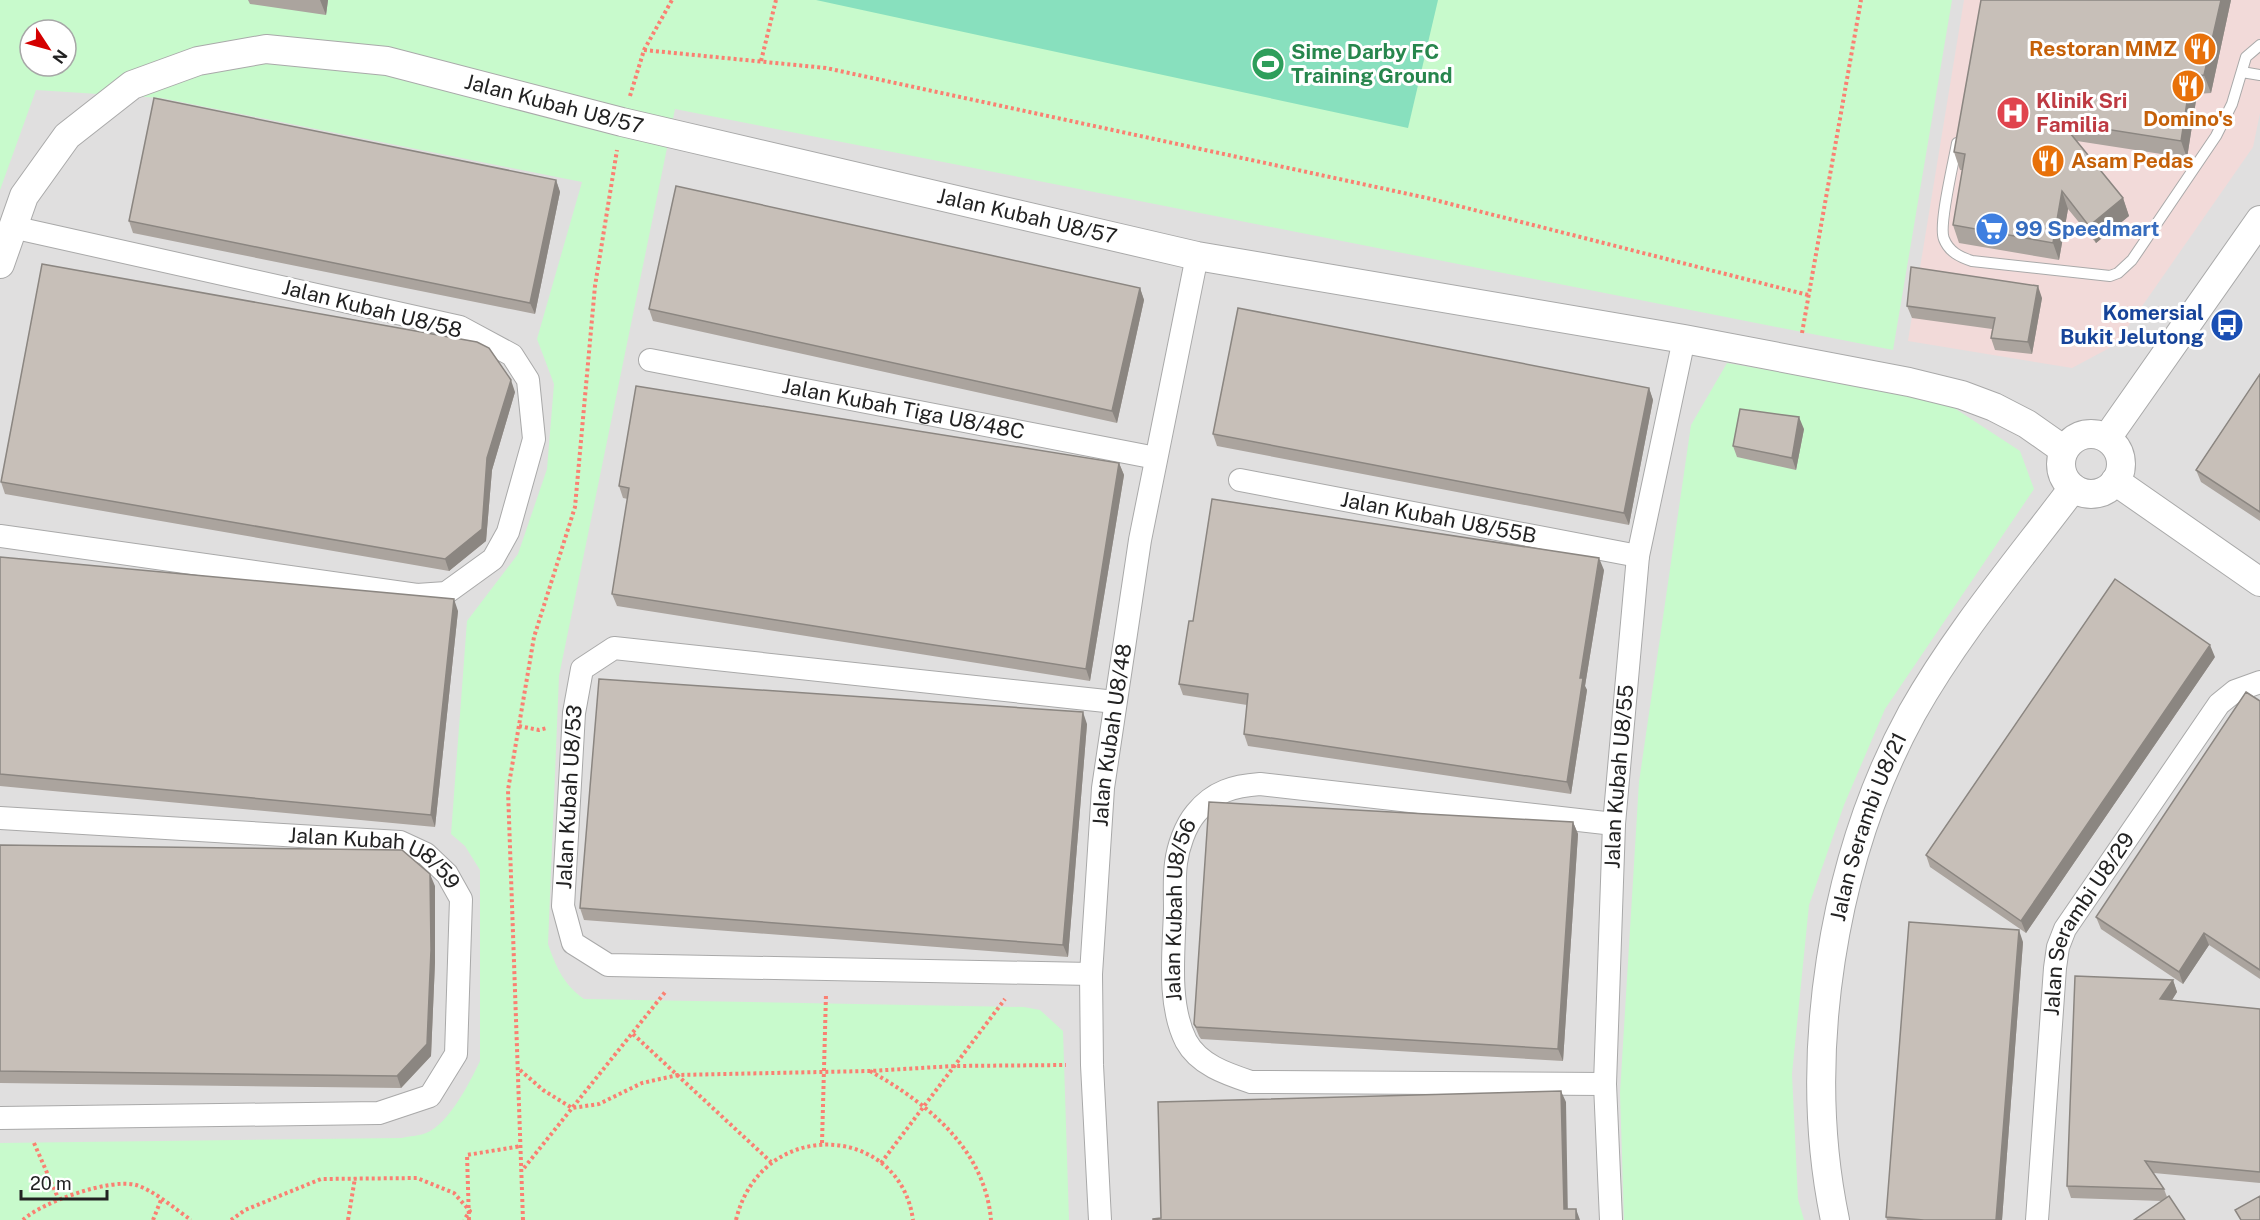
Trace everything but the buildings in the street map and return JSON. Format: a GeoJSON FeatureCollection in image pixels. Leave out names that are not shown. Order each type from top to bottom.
{"type":"FeatureCollection","features":[{"type":"Feature","properties":{"kind":"street","name":"Jalan Kubah U8/57"},"geometry":{"type":"LineString","coordinates":[[0,264],[24,196],[67,136],[132,85],[198,61],[266,49],[387,61],[622,122],[1197,256],[1684,339],[1798,360],[1962,395],[1994,407],[2027,424],[2064,450]]}},
{"type":"Feature","properties":{"kind":"street"},"geometry":{"type":"LineString","coordinates":[[2107,438],[2260,220]]}},
{"type":"Feature","properties":{"kind":"street","name":"Jalan Kubah U8/58"},"geometry":{"type":"LineString","coordinates":[[0,536],[417,595],[446,593],[493,559],[508,532],[534,439],[528,380],[512,355],[460,327],[12,227]]}},
{"type":"Feature","properties":{"kind":"street","name":"Jalan Kubah U8/48"},"geometry":{"type":"LineString","coordinates":[[1100,1220],[1092,1065],[1091,974],[1103,788],[1140,540],[1197,256]]}},
{"type":"Feature","properties":{"kind":"street","name":"Jalan Kubah U8/55"},"geometry":{"type":"LineString","coordinates":[[1611,1220],[1605,1084],[1614,824],[1638,556],[1684,339]]}},
{"type":"Feature","properties":{"kind":"street","name":"Jalan Kubah Tiga U8/48C"},"geometry":{"type":"LineString","coordinates":[[650,360],[1155,458]]}},
{"type":"Feature","properties":{"kind":"street"},"geometry":{"type":"LineString","coordinates":[[2098,434],[2107,438],[2119,453],[2121,462],[2115,481],[2100,492],[2081,492],[2073,488],[2061,471],[2064,450],[2078,436],[2098,434]]}},
{"type":"Feature","properties":{"kind":"street","name":"Jalan Kubah U8/55B"},"geometry":{"type":"LineString","coordinates":[[1240,480],[1638,556]]}},
{"type":"Feature","properties":{"kind":"street"},"geometry":{"type":"LineString","coordinates":[[2115,481],[2260,582]]}},
{"type":"Feature","properties":{"kind":"street","name":"Jalan Serambi U8/21"},"geometry":{"type":"LineString","coordinates":[[1835,1220],[1824,1138],[1823,1072],[1827,998],[1839,918],[1860,837],[1884,769],[1913,713],[1942,665],[2073,488]]}},
{"type":"Feature","properties":{"kind":"street","name":"Jalan Kubah U8/53"},"geometry":{"type":"LineString","coordinates":[[1091,974],[608,964],[573,943],[563,906],[574,713],[582,669],[614,648],[1115,702]]}},
{"type":"Feature","properties":{"kind":"street","name":"Jalan Serambi U8/29"},"geometry":{"type":"LineString","coordinates":[[2037,1220],[2055,968],[2058,947],[2065,928],[2219,704],[2235,691],[2260,682]]}},
{"type":"Feature","properties":{"kind":"street","name":"Jalan Kubah U8/56"},"geometry":{"type":"LineString","coordinates":[[1605,1084],[1251,1082],[1222,1072],[1203,1060],[1187,1043],[1178,1020],[1174,992],[1176,863],[1183,835],[1195,814],[1212,796],[1236,786],[1260,784],[1614,824]]}},
{"type":"Feature","properties":{"kind":"street","name":"Jalan Kubah U8/59"},"geometry":{"type":"LineString","coordinates":[[0,818],[400,842],[426,855],[447,874],[461,899],[456,1054],[430,1096],[379,1113],[0,1118]]}},
{"type":"Feature","properties":{"kind":"lane"},"geometry":{"type":"LineString","coordinates":[[1960,128],[1941,233],[1951,250],[1960,257],[1972,261],[2110,276],[2118,273],[2132,260],[2216,136],[2232,104],[2246,57],[2260,45]]}},
{"type":"Feature","properties":{"kind":"lane"},"geometry":{"type":"LineString","coordinates":[[2242,72],[2260,75]]}},
{"type":"Feature","properties":{"kind":"path"},"geometry":{"type":"LineString","coordinates":[[524,1220],[524,1168],[521,1146],[508,790],[534,637],[575,507],[595,286],[622,122],[644,50],[672,0]]}},
{"type":"Feature","properties":{"kind":"path"},"geometry":{"type":"LineString","coordinates":[[762,62],[776,0]]}},
{"type":"Feature","properties":{"kind":"path"},"geometry":{"type":"LineString","coordinates":[[1798,360],[1861,0]]}},
{"type":"Feature","properties":{"kind":"path"},"geometry":{"type":"LineString","coordinates":[[644,50],[826,68],[1426,198],[1808,295]]}},
{"type":"Feature","properties":{"kind":"path"},"geometry":{"type":"LineString","coordinates":[[524,1168],[685,966]]}},
{"type":"Feature","properties":{"kind":"path"},"geometry":{"type":"LineString","coordinates":[[822,1143],[827,969]]}},
{"type":"Feature","properties":{"kind":"path"},"geometry":{"type":"LineString","coordinates":[[881,1163],[1025,973]]}},
{"type":"Feature","properties":{"kind":"path"},"geometry":{"type":"LineString","coordinates":[[633,1034],[771,1161]]}},
{"type":"Feature","properties":{"kind":"path"},"geometry":{"type":"LineString","coordinates":[[519,1069],[543,1090],[572,1108],[600,1104],[642,1083],[678,1076],[870,1071],[954,1066],[1092,1065]]}},
{"type":"Feature","properties":{"kind":"path"},"geometry":{"type":"LineString","coordinates":[[870,1071],[925,1105],[955,1136],[976,1169],[990,1209],[991,1220]]}},
{"type":"Feature","properties":{"kind":"path"},"geometry":{"type":"LineString","coordinates":[[24,1118],[58,1200]]}},
{"type":"Feature","properties":{"kind":"path"},"geometry":{"type":"LineString","coordinates":[[736,1220],[740,1201],[753,1179],[771,1161],[786,1152],[822,1143],[853,1148],[881,1163],[900,1183],[912,1209],[913,1220]]}},
{"type":"Feature","properties":{"kind":"path"},"geometry":{"type":"LineString","coordinates":[[469,1220],[467,1155],[521,1146]]}},
{"type":"Feature","properties":{"kind":"path"},"geometry":{"type":"LineString","coordinates":[[348,1220],[355,1178]]}},
{"type":"Feature","properties":{"kind":"path"},"geometry":{"type":"LineString","coordinates":[[231,1220],[245,1210],[321,1179],[417,1178],[454,1193],[470,1211]]}},
{"type":"Feature","properties":{"kind":"path"},"geometry":{"type":"LineString","coordinates":[[23,1220],[35,1209],[58,1200],[98,1188],[127,1183],[139,1186],[191,1220]]}},
{"type":"Feature","properties":{"kind":"path"},"geometry":{"type":"LineString","coordinates":[[153,1220],[161,1200]]}},
{"type":"Feature","properties":{"kind":"path"},"geometry":{"type":"LineString","coordinates":[[464,1220],[470,1211]]}},
{"type":"Feature","properties":{"kind":"shaded area"},"geometry":{"type":"Polygon","coordinates":[[[0,0],[2260,0],[2260,1220],[0,1220],[0,0]]]}},
{"type":"Feature","properties":{"kind":"shaded area"},"geometry":{"type":"Polygon","coordinates":[[[1964,0],[2260,0],[2260,113],[2253,147],[2115,345],[2072,368],[1908,341],[1964,0]]]}},
{"type":"Feature","properties":{"kind":"green space"},"geometry":{"type":"Polygon","coordinates":[[[0,0],[1952,0],[1893,350],[675,109],[559,676],[548,944],[562,975],[571,988],[584,999],[1024,1007],[1040,1010],[1063,1031],[1069,1220],[0,1220],[0,1143],[402,1138],[423,1134],[435,1128],[451,1112],[465,1091],[480,1061],[480,870],[465,846],[451,834],[467,621],[518,554],[547,469],[554,384],[537,339],[582,182],[161,98],[36,90],[0,190],[0,0]]]}},
{"type":"Feature","properties":{"kind":"green space","name":"Sime Darby FC Training Ground"},"geometry":{"type":"Polygon","coordinates":[[[816,0],[1438,0],[1408,128],[816,0]]]}},
{"type":"Feature","properties":{"kind":"green space"},"geometry":{"type":"Polygon","coordinates":[[[1727,363],[1942,400],[2020,451],[2034,489],[1885,709],[1844,805],[1809,905],[1792,1074],[1798,1199],[1804,1220],[1624,1220],[1620,1093],[1639,782],[1691,425],[1727,363]]]}},
{"type":"Feature","properties":{"kind":"place","name":"Restoran MMZ"},"geometry":{"type":"Point","coordinates":[2200,49]}},
{"type":"Feature","properties":{"kind":"place","name":"Sime Darby FC Training Ground"},"geometry":{"type":"Point","coordinates":[1268,64]}},
{"type":"Feature","properties":{"kind":"place","name":"Domino's"},"geometry":{"type":"Point","coordinates":[2188,86]}},
{"type":"Feature","properties":{"kind":"place","name":"Klinik Sri Familia"},"geometry":{"type":"Point","coordinates":[2013,113]}},
{"type":"Feature","properties":{"kind":"place","name":"Asam Pedas"},"geometry":{"type":"Point","coordinates":[2048,161]}},
{"type":"Feature","properties":{"kind":"place","name":"99 Speedmart"},"geometry":{"type":"Point","coordinates":[1992,229]}},
{"type":"Feature","properties":{"kind":"place","name":"Komersial Bukit Jelutong"},"geometry":{"type":"Point","coordinates":[2227,325]}}]}
